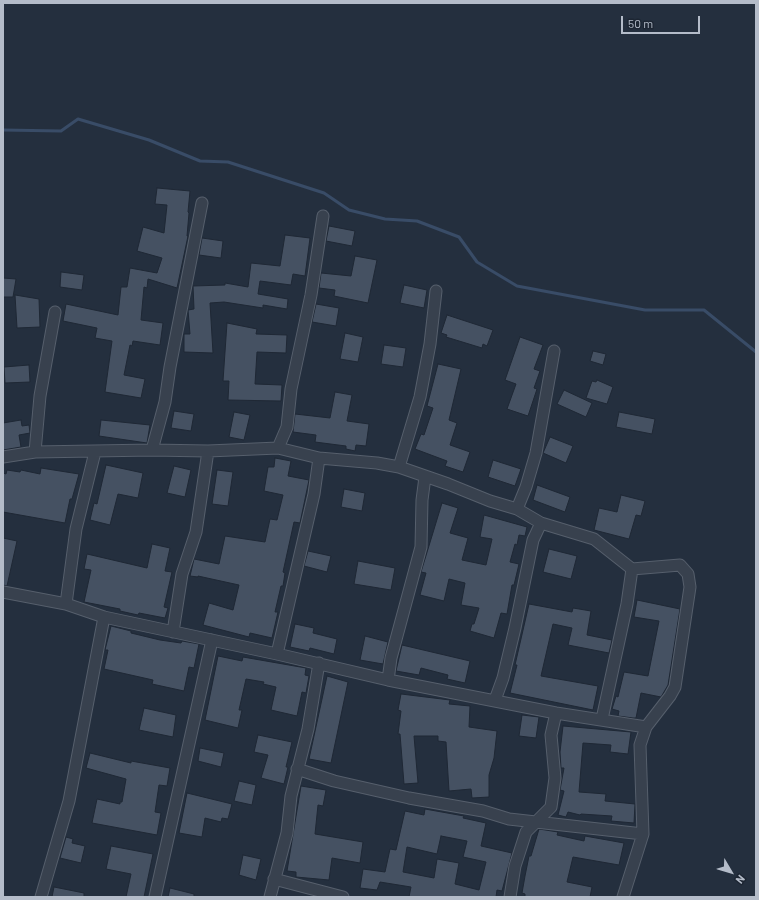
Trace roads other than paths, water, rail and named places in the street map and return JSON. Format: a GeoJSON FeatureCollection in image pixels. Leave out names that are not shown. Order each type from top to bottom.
{"type":"FeatureCollection","features":[{"type":"Feature","properties":{"kind":"street"},"geometry":{"type":"LineString","coordinates":[[152,450],[165,402],[170,367],[202,203]]}},
{"type":"Feature","properties":{"kind":"street"},"geometry":{"type":"LineString","coordinates":[[278,448],[287,427],[291,390],[310,295],[323,216]]}},
{"type":"Feature","properties":{"kind":"street"},"geometry":{"type":"LineString","coordinates":[[399,467],[420,398],[430,344],[436,291]]}},
{"type":"Feature","properties":{"kind":"street"},"geometry":{"type":"LineString","coordinates":[[35,452],[41,388],[55,312]]}},
{"type":"Feature","properties":{"kind":"street"},"geometry":{"type":"LineString","coordinates":[[517,509],[526,487],[536,453],[554,351]]}},
{"type":"Feature","properties":{"kind":"street"},"geometry":{"type":"LineString","coordinates":[[3,456],[35,452],[152,450],[208,451],[278,448],[319,458],[376,463],[399,467],[517,509],[541,523],[594,539],[632,568],[680,565],[688,574],[690,587],[675,687],[670,696],[646,727],[640,745],[643,834],[623,897]]}},
{"type":"Feature","properties":{"kind":"street"},"geometry":{"type":"LineString","coordinates":[[174,632],[182,574],[196,532],[208,451]]}},
{"type":"Feature","properties":{"kind":"street"},"geometry":{"type":"LineString","coordinates":[[66,604],[76,529],[95,452]]}},
{"type":"Feature","properties":{"kind":"street"},"geometry":{"type":"LineString","coordinates":[[277,654],[314,494],[319,458]]}},
{"type":"Feature","properties":{"kind":"street"},"geometry":{"type":"LineString","coordinates":[[388,680],[391,658],[421,547],[422,500],[426,477]]}},
{"type":"Feature","properties":{"kind":"street"},"geometry":{"type":"LineString","coordinates":[[495,700],[510,649],[533,540],[541,523]]}},
{"type":"Feature","properties":{"kind":"street"},"geometry":{"type":"LineString","coordinates":[[602,719],[627,604],[632,568]]}},
{"type":"Feature","properties":{"kind":"street"},"geometry":{"type":"LineString","coordinates":[[3,592],[66,604],[104,617],[319,663],[388,680],[556,713],[646,727]]}},
{"type":"Feature","properties":{"kind":"street"},"geometry":{"type":"LineString","coordinates":[[41,897],[69,801],[104,617]]}},
{"type":"Feature","properties":{"kind":"street"},"geometry":{"type":"LineString","coordinates":[[155,897],[212,640]]}},
{"type":"Feature","properties":{"kind":"street"},"geometry":{"type":"LineString","coordinates":[[270,897],[287,833],[291,796],[308,729],[319,663]]}},
{"type":"Feature","properties":{"kind":"street"},"geometry":{"type":"LineString","coordinates":[[510,897],[515,866],[526,832],[551,806],[555,778],[551,735],[556,713]]}},
{"type":"Feature","properties":{"kind":"street"},"geometry":{"type":"LineString","coordinates":[[297,769],[334,781],[409,798],[483,811],[509,819],[643,834]]}},
{"type":"Feature","properties":{"kind":"street"},"geometry":{"type":"LineString","coordinates":[[274,879],[343,897]]}},
{"type":"Feature","properties":{"kind":"waterway"},"geometry":{"type":"LineString","coordinates":[[3,130],[61,131],[78,119],[149,140],[200,161],[228,162],[324,193],[349,210],[385,219],[417,221],[459,237],[477,262],[517,286],[645,310],[704,310],[756,352]]}}]}
